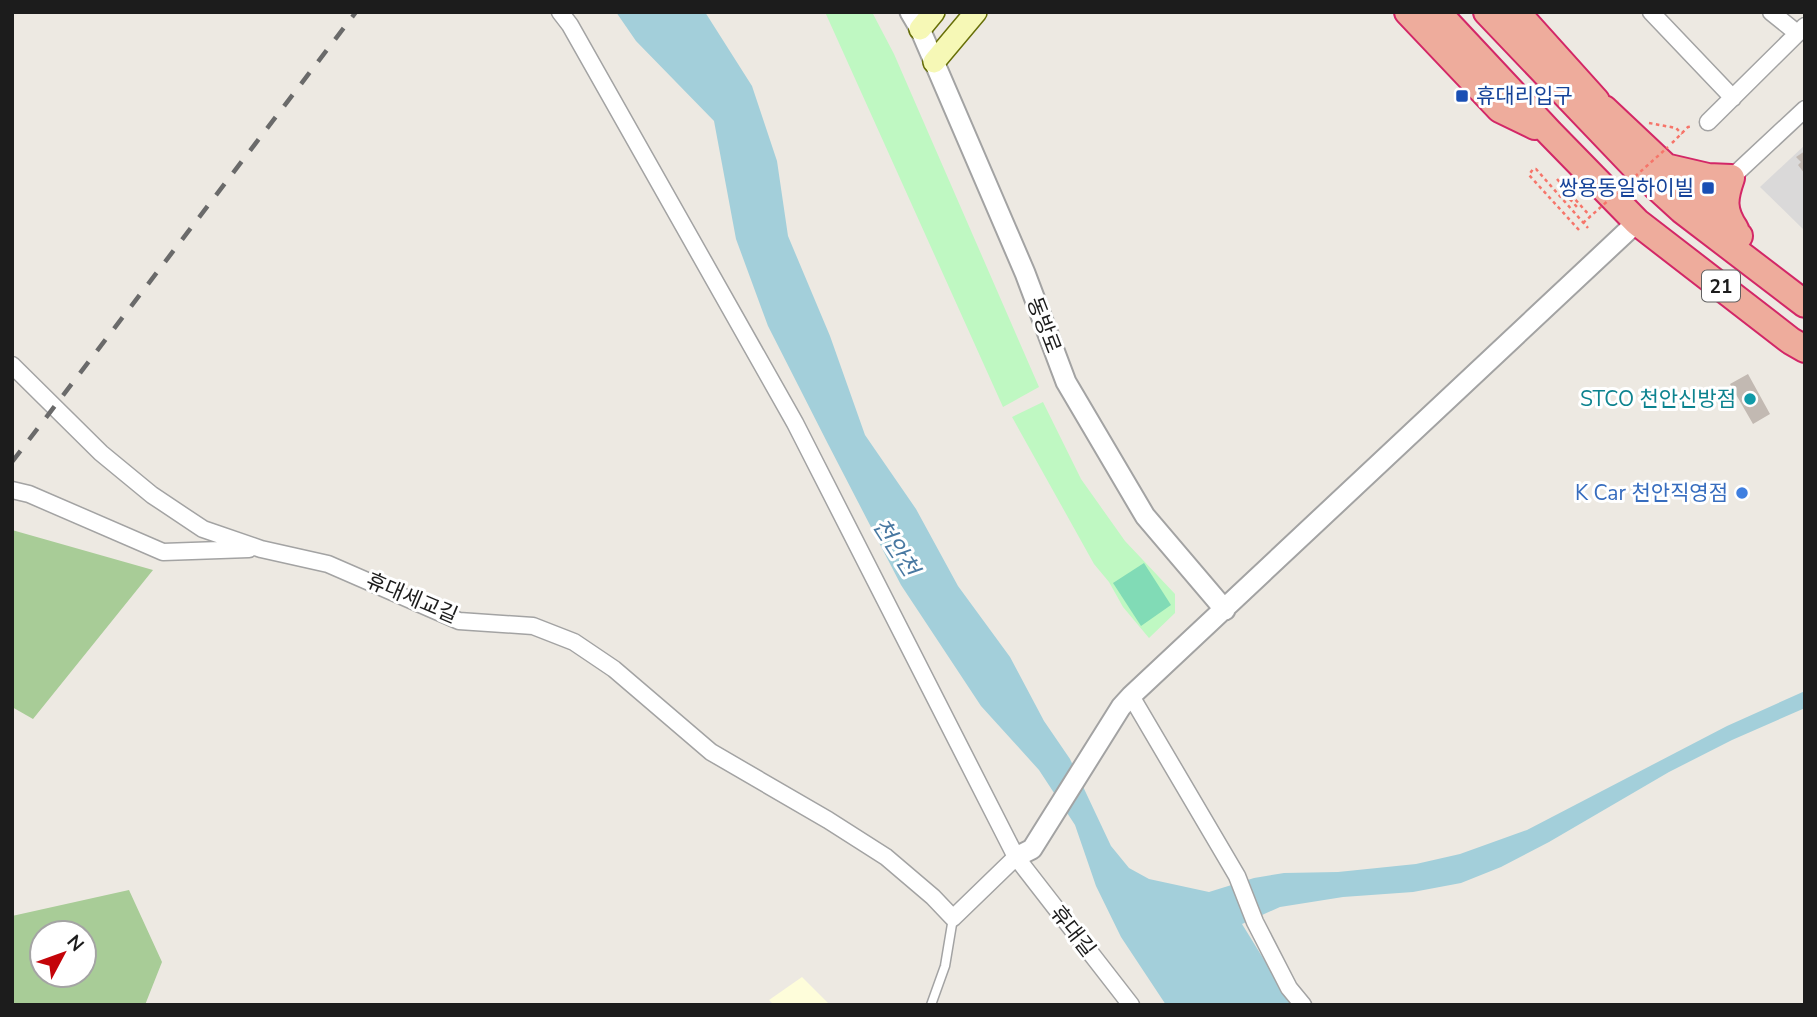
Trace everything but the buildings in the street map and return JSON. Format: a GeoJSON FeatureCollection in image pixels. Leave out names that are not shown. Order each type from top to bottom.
{"type":"FeatureCollection","features":[{"type":"Feature","properties":{"kind":"highway","name":"21"},"geometry":{"type":"LineString","coordinates":[[1408,12],[1500,109],[1550,133]]}},
{"type":"Feature","properties":{"kind":"highway","name":"21"},"geometry":{"type":"LineString","coordinates":[[1437,12],[1637,222],[1805,349]]}},
{"type":"Feature","properties":{"kind":"highway"},"geometry":{"type":"LineString","coordinates":[[1487,12],[1636,168]]}},
{"type":"Feature","properties":{"kind":"highway","name":"21"},"geometry":{"type":"LineString","coordinates":[[1516,12],[1604,109],[1636,168],[1682,210],[1805,304]]}},
{"type":"Feature","properties":{"kind":"highway"},"geometry":{"type":"LineString","coordinates":[[1604,109],[1739,235],[1785,273],[1805,296]]}},
{"type":"Feature","properties":{"kind":"highway"},"geometry":{"type":"LineString","coordinates":[[1663,166],[1708,177],[1731,178],[1724,199],[1727,218],[1739,235]]}},
{"type":"Feature","properties":{"kind":"main road"},"geometry":{"type":"LineString","coordinates":[[915,21],[934,12]]}},
{"type":"Feature","properties":{"kind":"main road"},"geometry":{"type":"LineString","coordinates":[[934,62],[976,12]]}},
{"type":"Feature","properties":{"kind":"street","name":"휴대길"},"geometry":{"type":"LineString","coordinates":[[560,12],[570,24],[796,424],[1024,853],[1131,1005]]}},
{"type":"Feature","properties":{"kind":"street"},"geometry":{"type":"LineString","coordinates":[[1651,12],[1733,98]]}},
{"type":"Feature","properties":{"kind":"street"},"geometry":{"type":"LineString","coordinates":[[1708,122],[1801,30],[1771,12]]}},
{"type":"Feature","properties":{"kind":"street","name":"동방로"},"geometry":{"type":"LineString","coordinates":[[915,21],[1025,273],[1066,382],[1145,516],[1225,610]]}},
{"type":"Feature","properties":{"kind":"street"},"geometry":{"type":"LineString","coordinates":[[1731,178],[1805,109]]}},
{"type":"Feature","properties":{"kind":"street"},"geometry":{"type":"LineString","coordinates":[[953,918],[1024,853],[1126,701],[1637,222]]}},
{"type":"Feature","properties":{"kind":"street","name":"휴대세교길"},"geometry":{"type":"LineString","coordinates":[[12,365],[101,453],[152,495],[203,529],[261,549],[328,564],[459,621],[533,626],[574,642],[614,669],[711,752],[886,857],[953,918]]}},
{"type":"Feature","properties":{"kind":"street"},"geometry":{"type":"LineString","coordinates":[[12,490],[29,494],[163,552],[261,549]]}},
{"type":"Feature","properties":{"kind":"street"},"geometry":{"type":"LineString","coordinates":[[1126,701],[1237,876],[1255,922],[1289,988],[1303,1005]]}},
{"type":"Feature","properties":{"kind":"lane"},"geometry":{"type":"LineString","coordinates":[[931,1005],[945,966],[953,918]]}},
{"type":"Feature","properties":{"kind":"path"},"geometry":{"type":"LineString","coordinates":[[1583,223],[1688,127]]}},
{"type":"Feature","properties":{"kind":"path"},"geometry":{"type":"LineString","coordinates":[[1579,230],[1529,172],[1536,169],[1588,228]]}},
{"type":"Feature","properties":{"kind":"path"},"geometry":{"type":"LineString","coordinates":[[1557,178],[1590,216]]}},
{"type":"Feature","properties":{"kind":"path"},"geometry":{"type":"LineString","coordinates":[[1571,194],[1568,197],[1577,207]]}},
{"type":"Feature","properties":{"kind":"shaded area"},"geometry":{"type":"Polygon","coordinates":[[[1805,145],[1805,231],[1760,187],[1805,145]]]}},
{"type":"Feature","properties":{"kind":"shaded area"},"geometry":{"type":"Polygon","coordinates":[[[802,977],[830,1005],[774,1005],[769,1000],[802,977]]]}},
{"type":"Feature","properties":{"kind":"green space"},"geometry":{"type":"Polygon","coordinates":[[[825,12],[872,12],[894,54],[1039,387],[1003,407],[825,12]]]}},
{"type":"Feature","properties":{"kind":"green space"},"geometry":{"type":"Polygon","coordinates":[[[1043,402],[1081,479],[1125,541],[1175,594],[1175,613],[1149,638],[1123,607],[1109,582],[1094,564],[1012,417],[1043,402]]]}},
{"type":"Feature","properties":{"kind":"green space"},"geometry":{"type":"Polygon","coordinates":[[[12,530],[153,570],[33,719],[12,707],[12,530]]]}},
{"type":"Feature","properties":{"kind":"green space"},"geometry":{"type":"Polygon","coordinates":[[[1144,563],[1171,605],[1141,626],[1113,583],[1144,563]]]}},
{"type":"Feature","properties":{"kind":"green space"},"geometry":{"type":"Polygon","coordinates":[[[129,890],[162,962],[145,1005],[12,1005],[12,916],[129,890]]]}},
{"type":"Feature","properties":{"kind":"water","name":"천안천"},"geometry":{"type":"Polygon","coordinates":[[[616,12],[705,12],[752,86],[777,161],[788,236],[830,336],[865,435],[916,509],[958,586],[1010,657],[1044,721],[1070,759],[1111,846],[1129,868],[1149,879],[1209,892],[1254,878],[1284,873],[1338,872],[1416,864],[1460,854],[1527,830],[1727,726],[1805,691],[1805,708],[1732,740],[1669,772],[1549,842],[1501,867],[1461,883],[1413,892],[1343,897],[1280,907],[1242,924],[1292,1005],[1166,1005],[1121,937],[1096,886],[1075,825],[1039,770],[981,706],[901,585],[828,444],[768,326],[736,239],[714,121],[636,41],[616,12]]]}},
{"type":"Feature","properties":{"kind":"railway"},"geometry":{"type":"LineString","coordinates":[[12,462],[356,12]]}},
{"type":"Feature","properties":{"kind":"place","name":"휴대리입구"},"geometry":{"type":"Point","coordinates":[1462,96]}},
{"type":"Feature","properties":{"kind":"place","name":"쌍용동일하이빌"},"geometry":{"type":"Point","coordinates":[1708,188]}},
{"type":"Feature","properties":{"kind":"place","name":"STCO 천안신방점"},"geometry":{"type":"Point","coordinates":[1750,399]}},
{"type":"Feature","properties":{"kind":"place","name":"K Car 천안직영점"},"geometry":{"type":"Point","coordinates":[1742,493]}}]}
